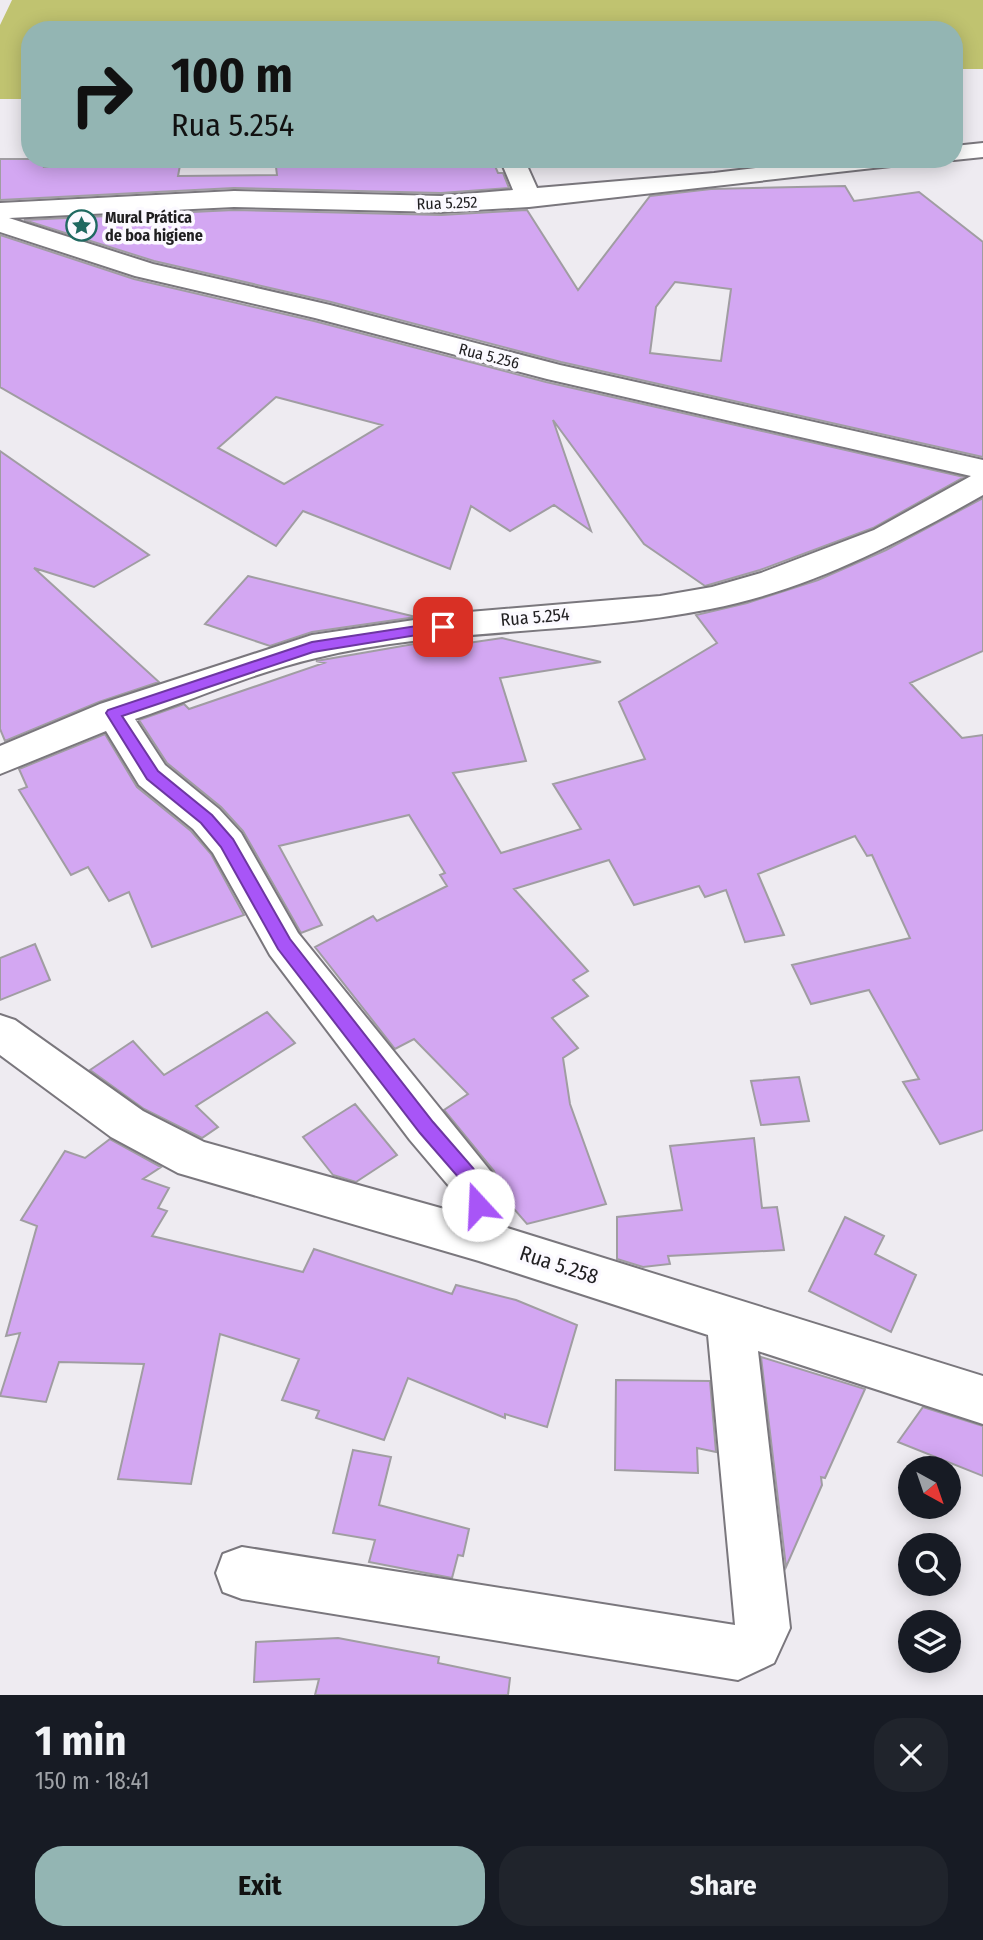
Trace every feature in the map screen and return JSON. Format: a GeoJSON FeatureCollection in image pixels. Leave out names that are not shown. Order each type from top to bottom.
{"type":"FeatureCollection","features":[{"type":"Feature","properties":{"kind":"street"},"geometry":{"type":"LineString","coordinates":[[963,152],[983,150]]}},
{"type":"Feature","properties":{"kind":"street"},"geometry":{"type":"LineString","coordinates":[[516,168],[529,199]]}},
{"type":"Feature","properties":{"kind":"street","name":"Rua 5.252"},"geometry":{"type":"LineString","coordinates":[[0,211],[233,199],[442,204],[529,199],[810,168]]}},
{"type":"Feature","properties":{"kind":"street","name":"Rua 5.256"},"geometry":{"type":"LineString","coordinates":[[0,224],[145,270],[320,311],[557,373],[983,469]]}},
{"type":"Feature","properties":{"kind":"street","name":"Rua 5.254"},"geometry":{"type":"LineString","coordinates":[[0,761],[113,713],[312,647],[469,623],[660,607],[713,598],[785,577],[885,537],[983,482]]}},
{"type":"Feature","properties":{"kind":"street"},"geometry":{"type":"LineString","coordinates":[[113,713],[152,775],[206,819],[227,843],[284,944],[476,1186],[479,1240]]}},
{"type":"Feature","properties":{"kind":"street","name":"Rua 5.258"},"geometry":{"type":"LineString","coordinates":[[0,1032],[127,1124],[194,1158],[479,1240],[983,1400]]}},
{"type":"Feature","properties":{"kind":"street"},"geometry":{"type":"LineString","coordinates":[[242,1573],[738,1653],[752,1648],[760,1639],[763,1628],[730,1319]]}},
{"type":"Feature","properties":{"kind":"green space"},"geometry":{"type":"Polygon","coordinates":[[[12,0],[983,0],[983,69],[963,69],[963,21],[21,21],[21,99],[0,99],[0,25],[12,0]]]}},
{"type":"Feature","properties":{"kind":"building"},"geometry":{"type":"Polygon","coordinates":[[[0,159],[21,159],[21,168],[180,168],[178,176],[277,175],[276,168],[496,168],[498,173],[503,173],[509,188],[441,193],[234,188],[0,200],[0,159]]]}},
{"type":"Feature","properties":{"kind":"building"},"geometry":{"type":"Polygon","coordinates":[[[845,186],[854,201],[919,192],[983,242],[983,457],[561,362],[331,302],[154,261],[24,220],[234,210],[441,215],[527,210],[578,290],[650,196],[711,189],[845,186]],[[675,282],[656,307],[650,353],[721,361],[731,289],[675,282]]]}},
{"type":"Feature","properties":{"kind":"building"},"geometry":{"type":"Polygon","coordinates":[[[0,235],[134,279],[314,321],[546,382],[964,477],[873,528],[760,570],[705,586],[644,544],[553,420],[591,531],[554,505],[510,531],[471,506],[450,569],[303,511],[276,546],[0,387],[0,235]],[[276,397],[218,448],[284,484],[382,425],[276,397]]]}},
{"type":"Feature","properties":{"kind":"building"},"geometry":{"type":"Polygon","coordinates":[[[0,451],[149,555],[94,587],[34,568],[159,682],[99,702],[5,741],[0,729],[0,451]]]}},
{"type":"Feature","properties":{"kind":"building"},"geometry":{"type":"Polygon","coordinates":[[[983,498],[983,651],[910,683],[962,738],[983,735],[983,1130],[940,1144],[903,1082],[919,1079],[869,990],[811,1004],[792,965],[910,938],[872,855],[867,856],[855,836],[758,874],[784,935],[745,942],[726,890],[705,897],[699,886],[634,905],[609,860],[514,889],[588,971],[573,980],[588,996],[552,1018],[578,1048],[563,1058],[570,1104],[606,1204],[527,1224],[502,1195],[494,1171],[444,1110],[468,1094],[414,1039],[395,1049],[315,947],[373,916],[377,921],[447,886],[440,875],[445,873],[409,815],[279,846],[322,925],[301,933],[243,831],[221,807],[167,763],[139,720],[184,704],[189,709],[324,663],[316,661],[414,644],[430,642],[427,649],[502,638],[601,662],[500,678],[526,761],[453,773],[501,853],[581,829],[553,784],[645,759],[619,702],[717,643],[696,615],[747,603],[818,580],[886,550],[983,498]]]}},
{"type":"Feature","properties":{"kind":"building"},"geometry":{"type":"Polygon","coordinates":[[[248,576],[416,617],[312,632],[270,646],[205,624],[248,576]]]}},
{"type":"Feature","properties":{"kind":"building"},"geometry":{"type":"Polygon","coordinates":[[[105,734],[137,787],[191,831],[211,854],[244,915],[152,947],[129,892],[109,901],[88,867],[71,875],[19,790],[27,787],[19,769],[105,734]]]}},
{"type":"Feature","properties":{"kind":"building"},"geometry":{"type":"Polygon","coordinates":[[[35,944],[50,980],[0,1000],[0,958],[35,944]]]}},
{"type":"Feature","properties":{"kind":"building"},"geometry":{"type":"Polygon","coordinates":[[[267,1012],[295,1043],[196,1106],[218,1127],[202,1138],[144,1109],[90,1070],[133,1041],[164,1075],[267,1012]]]}},
{"type":"Feature","properties":{"kind":"building"},"geometry":{"type":"Polygon","coordinates":[[[799,1077],[809,1121],[761,1125],[751,1081],[799,1077]]]}},
{"type":"Feature","properties":{"kind":"building"},"geometry":{"type":"Polygon","coordinates":[[[355,1104],[397,1155],[356,1182],[333,1175],[303,1137],[355,1104]]]}},
{"type":"Feature","properties":{"kind":"building"},"geometry":{"type":"Polygon","coordinates":[[[754,1138],[762,1208],[777,1207],[784,1250],[668,1256],[670,1264],[643,1267],[617,1259],[617,1217],[682,1210],[670,1146],[754,1138]]]}},
{"type":"Feature","properties":{"kind":"building"},"geometry":{"type":"Polygon","coordinates":[[[110,1139],[161,1167],[143,1179],[169,1188],[158,1208],[167,1211],[152,1236],[303,1272],[314,1249],[452,1294],[456,1285],[516,1300],[577,1325],[547,1427],[505,1414],[505,1418],[408,1378],[384,1440],[316,1418],[319,1411],[282,1400],[299,1359],[220,1334],[191,1484],[118,1479],[144,1364],[59,1362],[46,1402],[0,1396],[20,1333],[6,1336],[37,1226],[21,1220],[65,1151],[85,1158],[110,1139]]]}},
{"type":"Feature","properties":{"kind":"building"},"geometry":{"type":"Polygon","coordinates":[[[845,1217],[884,1236],[875,1254],[916,1275],[891,1332],[809,1291],[845,1217]]]}},
{"type":"Feature","properties":{"kind":"building"},"geometry":{"type":"Polygon","coordinates":[[[761,1357],[865,1389],[825,1478],[821,1477],[822,1485],[786,1567],[761,1357]]]}},
{"type":"Feature","properties":{"kind":"building"},"geometry":{"type":"Polygon","coordinates":[[[616,1380],[710,1381],[716,1452],[697,1448],[698,1473],[615,1470],[616,1380]]]}},
{"type":"Feature","properties":{"kind":"building"},"geometry":{"type":"Polygon","coordinates":[[[923,1407],[983,1426],[983,1476],[961,1467],[961,1456],[933,1456],[898,1442],[923,1407]]]}},
{"type":"Feature","properties":{"kind":"building"},"geometry":{"type":"Polygon","coordinates":[[[353,1450],[391,1457],[379,1505],[469,1529],[463,1556],[458,1555],[452,1578],[369,1562],[375,1540],[333,1533],[353,1450]]]}},
{"type":"Feature","properties":{"kind":"building"},"geometry":{"type":"Polygon","coordinates":[[[338,1638],[439,1657],[438,1663],[510,1678],[508,1695],[315,1695],[319,1679],[254,1682],[256,1642],[338,1638]]]}},
{"type":"Feature","properties":{"kind":"place","name":"Mural Prática de boa higiene"},"geometry":{"type":"Point","coordinates":[82,226]}},
{"type":"Feature","properties":{"kind":"route"},"geometry":{"type":"LineString","coordinates":[[443,627],[312,647],[113,713],[131,746],[152,775],[206,819],[227,843],[284,944],[426,1127],[476,1186],[478,1205]]}}]}
